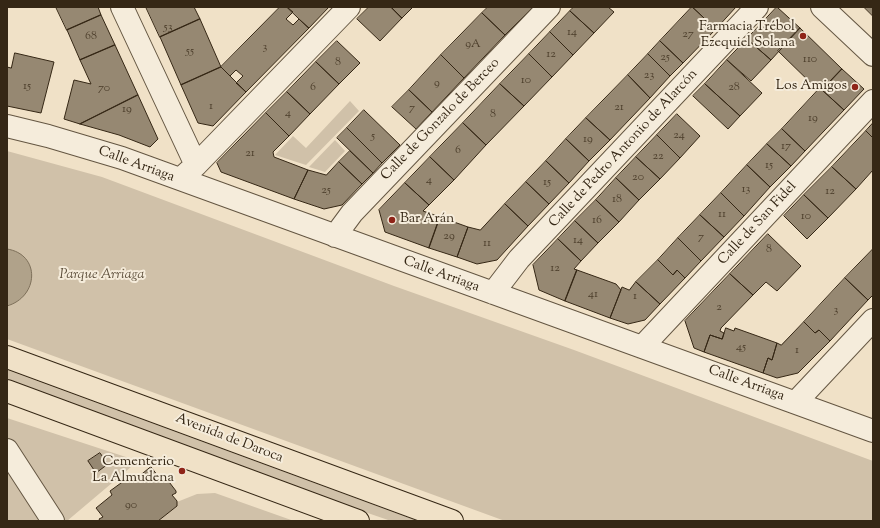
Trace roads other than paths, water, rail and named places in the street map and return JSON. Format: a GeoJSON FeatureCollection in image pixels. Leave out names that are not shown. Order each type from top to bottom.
{"type":"FeatureCollection","features":[{"type":"Feature","properties":{"kind":"main road","name":"Avenida de Daroca"},"geometry":{"type":"LineString","coordinates":[[7,357],[452,521]]}},
{"type":"Feature","properties":{"kind":"main road"},"geometry":{"type":"LineString","coordinates":[[7,391],[358,521]]}},
{"type":"Feature","properties":{"kind":"street"},"geometry":{"type":"LineString","coordinates":[[122,7],[196,165]]}},
{"type":"Feature","properties":{"kind":"street"},"geometry":{"type":"LineString","coordinates":[[180,180],[349,7]]}},
{"type":"Feature","properties":{"kind":"street","name":"Calle de Gonzalo de Berceo"},"geometry":{"type":"LineString","coordinates":[[335,236],[352,213],[550,7]]}},
{"type":"Feature","properties":{"kind":"street","name":"Calle de Pedro Antonio de Alarcón"},"geometry":{"type":"LineString","coordinates":[[493,293],[519,259],[757,7]]}},
{"type":"Feature","properties":{"kind":"street"},"geometry":{"type":"LineString","coordinates":[[822,7],[873,55]]}},
{"type":"Feature","properties":{"kind":"street","name":"Calle de San Fidel"},"geometry":{"type":"LineString","coordinates":[[642,347],[873,101]]}},
{"type":"Feature","properties":{"kind":"street","name":"Calle Arriaga"},"geometry":{"type":"LineString","coordinates":[[7,126],[48,136],[122,158],[873,431]]}},
{"type":"Feature","properties":{"kind":"street"},"geometry":{"type":"LineString","coordinates":[[796,402],[873,320]]}},
{"type":"Feature","properties":{"kind":"street"},"geometry":{"type":"LineString","coordinates":[[7,450],[53,521]]}},
{"type":"Feature","properties":{"kind":"place","name":"Farmacia Trébol Ezequiel Solana"},"geometry":{"type":"Point","coordinates":[803,36]}},
{"type":"Feature","properties":{"kind":"place","name":"Los Amigos"},"geometry":{"type":"Point","coordinates":[855,87]}},
{"type":"Feature","properties":{"kind":"place","name":"Bar Arán"},"geometry":{"type":"Point","coordinates":[392,220]}},
{"type":"Feature","properties":{"kind":"place","name":"Cementerio La Almudena"},"geometry":{"type":"Point","coordinates":[182,471]}},
{"type":"Feature","properties":{"kind":"park label","name":"Parque Arriaga"},"geometry":{"type":"Point","coordinates":[102,276]}}]}
